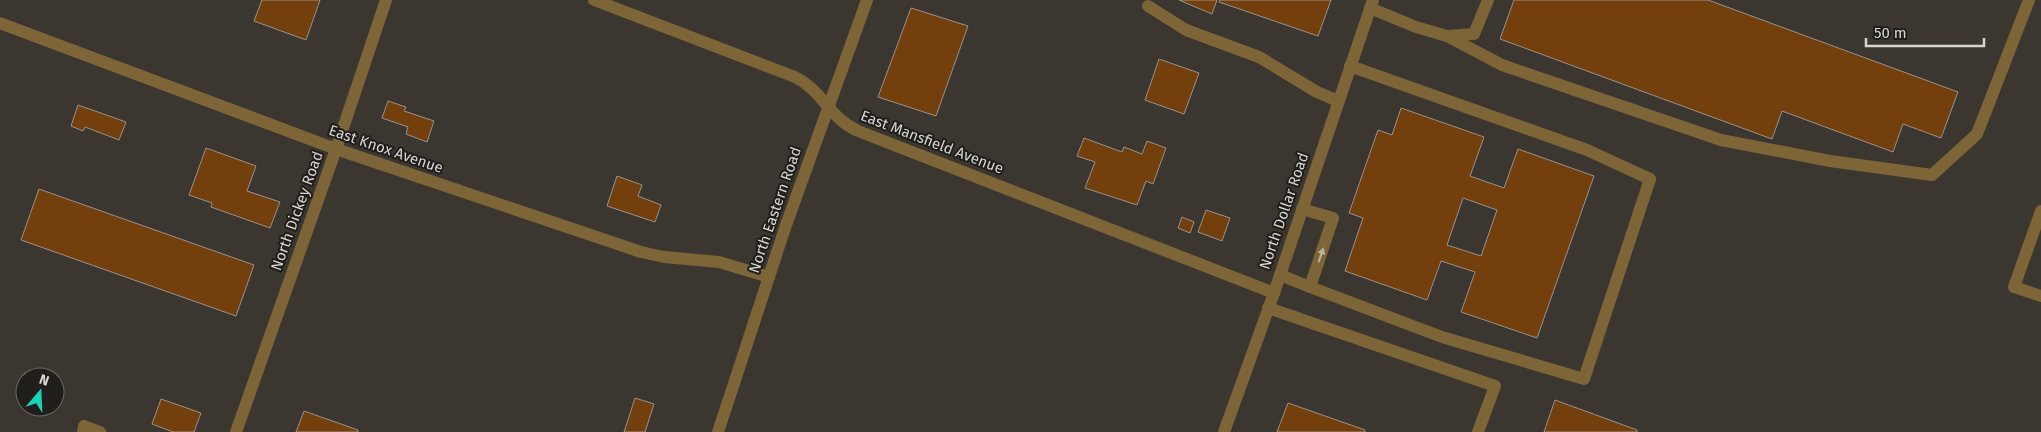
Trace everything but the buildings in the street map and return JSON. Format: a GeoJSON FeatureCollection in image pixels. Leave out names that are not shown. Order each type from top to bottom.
{"type":"FeatureCollection","features":[{"type":"Feature","properties":{"kind":"street","name":"North Dickey Road"},"geometry":{"type":"LineString","coordinates":[[236,432],[336,149],[386,0]]}},
{"type":"Feature","properties":{"kind":"street","name":"East Mansfield Avenue"},"geometry":{"type":"LineString","coordinates":[[594,0],[611,3],[795,76],[813,88],[840,122],[858,131],[1274,293]]}},
{"type":"Feature","properties":{"kind":"street","name":"North Eastern Road"},"geometry":{"type":"LineString","coordinates":[[718,432],[827,108],[867,0]]}},
{"type":"Feature","properties":{"kind":"street"},"geometry":{"type":"LineString","coordinates":[[1447,36],[1474,34],[1488,0]]}},
{"type":"Feature","properties":{"kind":"street"},"geometry":{"type":"LineString","coordinates":[[1371,4],[1416,27],[1447,36],[1502,65],[1721,140],[1830,161],[1932,175],[1977,134],[2028,0]]}},
{"type":"Feature","properties":{"kind":"street","name":"North Dollar Road"},"geometry":{"type":"LineString","coordinates":[[1224,432],[1274,293],[1371,4]]}},
{"type":"Feature","properties":{"kind":"street"},"geometry":{"type":"LineString","coordinates":[[1148,6],[1186,30],[1259,57],[1316,92],[1338,101]]}},
{"type":"Feature","properties":{"kind":"street","name":"East Knox Avenue"},"geometry":{"type":"LineString","coordinates":[[0,23],[336,149],[641,252],[664,258],[719,262],[769,277]]}},
{"type":"Feature","properties":{"kind":"street"},"geometry":{"type":"LineString","coordinates":[[1280,275],[1442,337],[1584,379],[1650,179],[1587,150],[1350,66]]}},
{"type":"Feature","properties":{"kind":"street"},"geometry":{"type":"LineString","coordinates":[[1302,209],[1333,218],[1310,287]]}},
{"type":"Feature","properties":{"kind":"street"},"geometry":{"type":"LineString","coordinates":[[2041,211],[2014,287],[2041,296]]}},
{"type":"Feature","properties":{"kind":"street"},"geometry":{"type":"LineString","coordinates":[[1268,308],[1495,386],[1478,432]]}},
{"type":"Feature","properties":{"kind":"street"},"geometry":{"type":"LineString","coordinates":[[83,432],[84,426],[100,432]]}}]}
